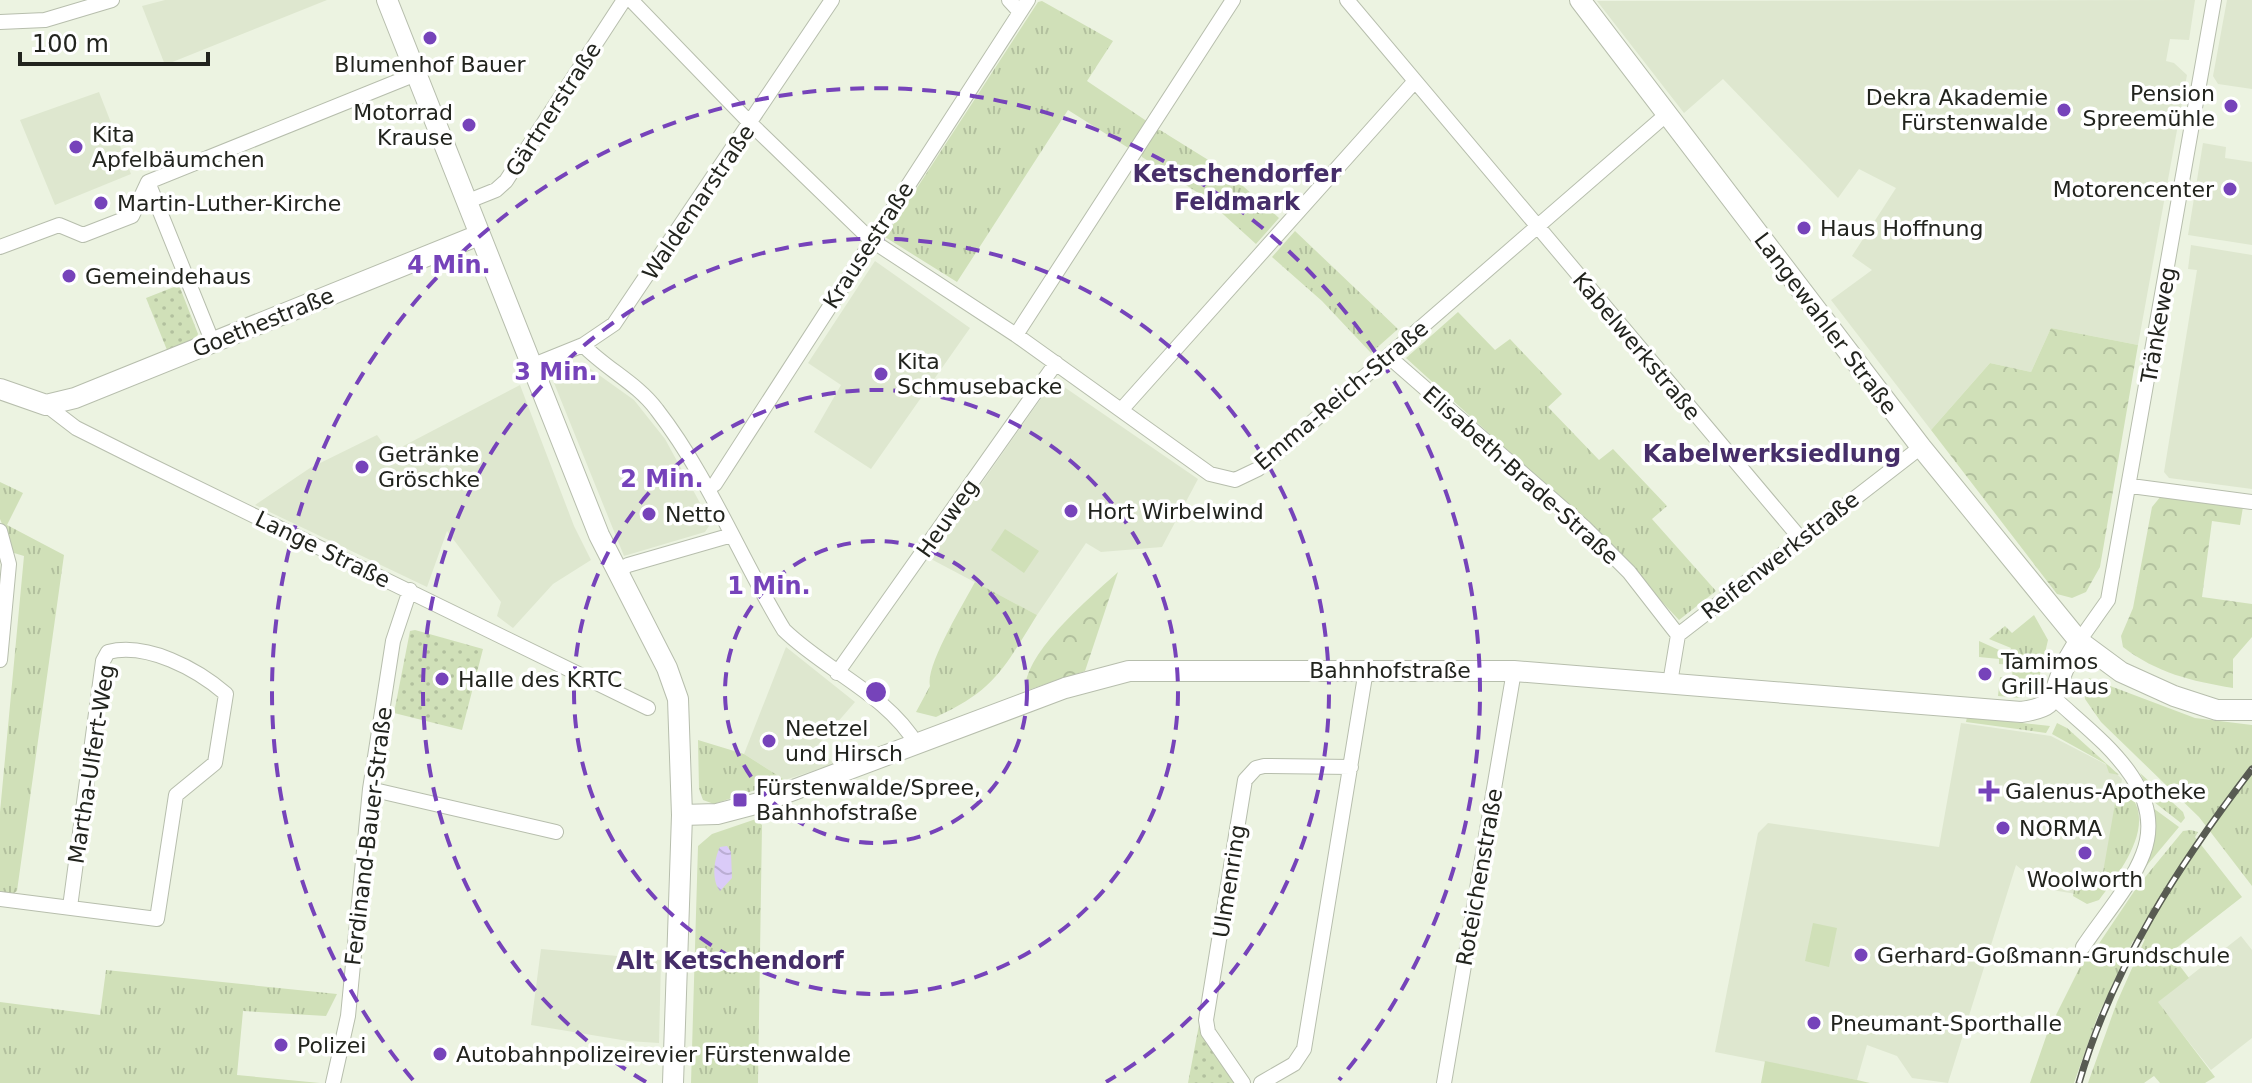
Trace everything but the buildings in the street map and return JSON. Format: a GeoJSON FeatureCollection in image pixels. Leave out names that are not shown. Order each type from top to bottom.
{"type":"FeatureCollection","features":[{"type":"Feature","properties":{"kind":"street"},"geometry":{"type":"LineString","coordinates":[[0,22],[45,20],[112,0]]}},
{"type":"Feature","properties":{"kind":"street"},"geometry":{"type":"LineString","coordinates":[[387,0],[531,366],[617,572],[667,668],[678,699],[682,815],[673,1083]]}},
{"type":"Feature","properties":{"kind":"street","name":"Gärtnerstraße"},"geometry":{"type":"LineString","coordinates":[[466,202],[496,190],[506,181],[624,0]]}},
{"type":"Feature","properties":{"kind":"street","name":"Emma-Reich-Straße"},"geometry":{"type":"LineString","coordinates":[[631,0],[751,124],[871,240],[1016,335],[1210,474],[1235,480],[1258,469],[1667,114]]}},
{"type":"Feature","properties":{"kind":"street","name":"Waldemarstraße"},"geometry":{"type":"LineString","coordinates":[[531,366],[583,345],[614,324],[832,0]]}},
{"type":"Feature","properties":{"kind":"street"},"geometry":{"type":"LineString","coordinates":[[1009,0],[1024,6]]}},
{"type":"Feature","properties":{"kind":"street"},"geometry":{"type":"LineString","coordinates":[[1016,335],[1233,0]]}},
{"type":"Feature","properties":{"kind":"street","name":"Kabelwerkstraße"},"geometry":{"type":"LineString","coordinates":[[1347,0],[1800,538]]}},
{"type":"Feature","properties":{"kind":"street","name":"Langewahler Straße"},"geometry":{"type":"LineString","coordinates":[[1580,0],[1921,447],[2079,641],[2121,672],[2174,696],[2217,710],[2249,710]]}},
{"type":"Feature","properties":{"kind":"street","name":"Tränkeweg"},"geometry":{"type":"LineString","coordinates":[[2079,641],[2108,600],[2131,486],[2214,0]]}},
{"type":"Feature","properties":{"kind":"street","name":"Krausestraße"},"geometry":{"type":"LineString","coordinates":[[708,488],[715,484],[1024,6]]}},
{"type":"Feature","properties":{"kind":"street"},"geometry":{"type":"LineString","coordinates":[[0,247],[59,225],[83,235],[132,216],[148,182],[416,74]]}},
{"type":"Feature","properties":{"kind":"street"},"geometry":{"type":"LineString","coordinates":[[1122,409],[1415,81]]}},
{"type":"Feature","properties":{"kind":"street"},"geometry":{"type":"LineString","coordinates":[[148,182],[213,343]]}},
{"type":"Feature","properties":{"kind":"street","name":"Goethestraße"},"geometry":{"type":"LineString","coordinates":[[46,405],[75,398],[479,235]]}},
{"type":"Feature","properties":{"kind":"street"},"geometry":{"type":"LineString","coordinates":[[583,345],[642,392],[688,453],[784,630],[808,653],[896,716],[917,745]]}},
{"type":"Feature","properties":{"kind":"street","name":"Elisabeth-Brade-Straße"},"geometry":{"type":"LineString","coordinates":[[1388,356],[1584,527],[1629,572],[1678,635]]}},
{"type":"Feature","properties":{"kind":"street","name":"Heuweg"},"geometry":{"type":"LineString","coordinates":[[837,673],[1056,363]]}},
{"type":"Feature","properties":{"kind":"street","name":"Lange Straße"},"geometry":{"type":"LineString","coordinates":[[0,389],[46,405],[76,428],[648,708]]}},
{"type":"Feature","properties":{"kind":"street","name":"Reifenwerkstraße"},"geometry":{"type":"LineString","coordinates":[[1678,635],[1921,447]]}},
{"type":"Feature","properties":{"kind":"street"},"geometry":{"type":"LineString","coordinates":[[2131,486],[2252,502]]}},
{"type":"Feature","properties":{"kind":"street"},"geometry":{"type":"LineString","coordinates":[[0,531],[9,564],[0,660]]}},
{"type":"Feature","properties":{"kind":"street"},"geometry":{"type":"LineString","coordinates":[[617,572],[628,565],[732,535]]}},
{"type":"Feature","properties":{"kind":"street","name":"Ferdinand-Bauer-Straße"},"geometry":{"type":"LineString","coordinates":[[333,1083],[348,1016],[370,789],[393,641],[410,590]]}},
{"type":"Feature","properties":{"kind":"street"},"geometry":{"type":"LineString","coordinates":[[1670,683],[1678,635]]}},
{"type":"Feature","properties":{"kind":"street"},"geometry":{"type":"LineString","coordinates":[[2079,641],[2063,670],[2054,698],[2116,756],[2137,782],[2147,811],[2144,853],[2083,947]]}},
{"type":"Feature","properties":{"kind":"street","name":"Martha-Ulfert-Weg"},"geometry":{"type":"LineString","coordinates":[[0,899],[157,919],[176,795],[215,763],[226,694],[207,677],[165,658],[120,649],[108,652],[103,661],[70,907]]}},
{"type":"Feature","properties":{"kind":"street"},"geometry":{"type":"LineString","coordinates":[[1261,1083],[1294,1064],[1304,1049],[1366,670]]}},
{"type":"Feature","properties":{"kind":"street","name":"Bahnhofstraße"},"geometry":{"type":"LineString","coordinates":[[682,815],[717,814],[746,806],[1065,688],[1129,671],[1514,671],[2021,712],[2043,709],[2054,698]]}},
{"type":"Feature","properties":{"kind":"street","name":"Roteichenstraße"},"geometry":{"type":"LineString","coordinates":[[1444,1083],[1514,671]]}},
{"type":"Feature","properties":{"kind":"street","name":"Ulmenring"},"geometry":{"type":"LineString","coordinates":[[1243,1083],[1208,1032],[1206,1020],[1245,780],[1256,768],[1264,766],[1351,767]]}},
{"type":"Feature","properties":{"kind":"street"},"geometry":{"type":"LineString","coordinates":[[370,789],[556,832]]}},
{"type":"Feature","properties":{"kind":"shaded area"},"geometry":{"type":"Polygon","coordinates":[[[165,0],[327,0],[165,65],[142,6],[165,0]]]}},
{"type":"Feature","properties":{"kind":"shaded area"},"geometry":{"type":"Polygon","coordinates":[[[2195,0],[2189,40],[2170,39],[2166,61],[2174,63],[2187,75],[2138,345],[2051,328],[2031,372],[1990,363],[1931,430],[1831,300],[1872,270],[1852,256],[1896,188],[1859,169],[1838,198],[1723,79],[1684,113],[1597,1],[2195,0]]]}},
{"type":"Feature","properties":{"kind":"shaded area"},"geometry":{"type":"Polygon","coordinates":[[[2227,0],[2252,0],[2252,89],[2218,84],[2213,76],[2227,0]]]}},
{"type":"Feature","properties":{"kind":"shaded area","name":"Kita Apfelbäumchen"},"geometry":{"type":"Polygon","coordinates":[[[99,92],[131,174],[55,205],[20,120],[99,92]]]}},
{"type":"Feature","properties":{"kind":"shaded area"},"geometry":{"type":"Polygon","coordinates":[[[2203,143],[2226,147],[2225,158],[2252,162],[2252,245],[2188,235],[2203,143]]]}},
{"type":"Feature","properties":{"kind":"shaded area"},"geometry":{"type":"Polygon","coordinates":[[[2191,245],[2252,255],[2252,489],[2169,478],[2164,472],[2197,270],[2188,269],[2191,245]]]}},
{"type":"Feature","properties":{"kind":"shaded area","name":"Kita Schmusebacke"},"geometry":{"type":"Polygon","coordinates":[[[875,261],[970,328],[871,469],[814,432],[841,385],[808,363],[875,261]]]}},
{"type":"Feature","properties":{"kind":"shaded area","name":"Netto"},"geometry":{"type":"Polygon","coordinates":[[[573,364],[585,365],[634,400],[665,439],[711,523],[705,532],[624,556],[550,373],[573,364]]]}},
{"type":"Feature","properties":{"kind":"shaded area","name":"Hort Wirbelwind"},"geometry":{"type":"Polygon","coordinates":[[[1054,380],[1198,479],[1162,547],[1101,552],[1086,543],[1037,615],[929,558],[1054,380]]]}},
{"type":"Feature","properties":{"kind":"shaded area"},"geometry":{"type":"Polygon","coordinates":[[[520,385],[574,526],[591,560],[553,584],[513,628],[497,616],[501,602],[447,531],[427,587],[255,505],[310,468],[377,435],[390,453],[520,385]]]}},
{"type":"Feature","properties":{"kind":"shaded area"},"geometry":{"type":"Polygon","coordinates":[[[786,647],[855,702],[817,746],[834,764],[785,780],[744,754],[786,647]]]}},
{"type":"Feature","properties":{"kind":"shaded area","name":"Gerhard-Goßmann-Grundschule"},"geometry":{"type":"Polygon","coordinates":[[[1961,723],[2051,736],[2109,766],[2122,779],[2100,898],[2046,889],[2016,865],[1948,1083],[1912,1078],[1897,1056],[1867,1045],[1857,1080],[1715,1052],[1758,833],[1768,823],[1939,847],[1961,723]]]}},
{"type":"Feature","properties":{"kind":"shaded area"},"geometry":{"type":"Polygon","coordinates":[[[2241,936],[2252,950],[2252,1038],[2211,1070],[2157,1002],[2241,936]]]}},
{"type":"Feature","properties":{"kind":"shaded area"},"geometry":{"type":"Polygon","coordinates":[[[541,949],[661,960],[659,1043],[531,1025],[541,949]]]}},
{"type":"Feature","properties":{"kind":"green space"},"geometry":{"type":"Polygon","coordinates":[[[1042,1],[1113,41],[1087,81],[1148,122],[1130,149],[1068,110],[957,282],[885,237],[1038,2],[1042,1]]]}},
{"type":"Feature","properties":{"kind":"green space"},"geometry":{"type":"Polygon","coordinates":[[[1153,130],[1160,130],[1226,171],[1279,218],[1256,244],[1203,196],[1142,157],[1140,152],[1153,130]]]}},
{"type":"Feature","properties":{"kind":"green space"},"geometry":{"type":"Polygon","coordinates":[[[1295,231],[1398,329],[1371,353],[1322,301],[1272,257],[1295,231]]]}},
{"type":"Feature","properties":{"kind":"green space"},"geometry":{"type":"Polygon","coordinates":[[[179,285],[198,334],[196,339],[167,350],[146,298],[179,285]]]}},
{"type":"Feature","properties":{"kind":"green space"},"geometry":{"type":"Polygon","coordinates":[[[1458,312],[1495,350],[1510,339],[1562,394],[1548,407],[1599,460],[1613,449],[1667,506],[1652,519],[1716,591],[1679,620],[1593,528],[1406,358],[1458,312]]]}},
{"type":"Feature","properties":{"kind":"green space"},"geometry":{"type":"Polygon","coordinates":[[[2051,328],[2138,345],[2100,567],[2086,592],[2072,598],[2057,594],[1931,430],[1990,363],[2031,372],[2051,328]]]}},
{"type":"Feature","properties":{"kind":"green space"},"geometry":{"type":"Polygon","coordinates":[[[0,482],[23,493],[7,525],[64,555],[17,891],[11,895],[0,892],[0,812],[24,556],[14,553],[0,519],[0,482]]]}},
{"type":"Feature","properties":{"kind":"green space"},"geometry":{"type":"Polygon","coordinates":[[[2161,496],[2243,507],[2240,525],[2212,521],[2202,597],[2252,604],[2252,637],[2233,659],[2233,688],[2175,675],[2123,647],[2121,636],[2133,608],[2152,507],[2161,496]]]}},
{"type":"Feature","properties":{"kind":"green space"},"geometry":{"type":"Polygon","coordinates":[[[1005,529],[1039,551],[1024,573],[991,550],[1005,529]]]}},
{"type":"Feature","properties":{"kind":"green space"},"geometry":{"type":"Polygon","coordinates":[[[1118,572],[1085,671],[1025,691],[1035,659],[1047,643],[1076,610],[1118,572]]]}},
{"type":"Feature","properties":{"kind":"green space"},"geometry":{"type":"Polygon","coordinates":[[[975,582],[1037,615],[1006,663],[985,687],[936,717],[916,712],[930,686],[933,664],[939,650],[975,582]]]}},
{"type":"Feature","properties":{"kind":"green space"},"geometry":{"type":"Polygon","coordinates":[[[2034,615],[2048,640],[2037,687],[2021,698],[1998,696],[2000,677],[2012,677],[2013,665],[1999,664],[1999,659],[1979,657],[1979,641],[2008,654],[2011,648],[1989,639],[2005,626],[2012,633],[2034,615]]]}},
{"type":"Feature","properties":{"kind":"green space"},"geometry":{"type":"Polygon","coordinates":[[[410,631],[483,649],[462,730],[394,713],[410,631]]]}},
{"type":"Feature","properties":{"kind":"green space"},"geometry":{"type":"Polygon","coordinates":[[[2089,678],[2195,718],[2252,725],[2252,886],[2199,817],[2101,722],[2085,699],[2084,683],[2089,678]]]}},
{"type":"Feature","properties":{"kind":"green space"},"geometry":{"type":"Polygon","coordinates":[[[1967,717],[2050,726],[2046,733],[1966,722],[1967,717]]]}},
{"type":"Feature","properties":{"kind":"green space"},"geometry":{"type":"Polygon","coordinates":[[[2057,723],[2067,728],[2119,775],[2109,773],[2106,764],[2052,734],[2057,723]]]}},
{"type":"Feature","properties":{"kind":"green space"},"geometry":{"type":"Polygon","coordinates":[[[698,740],[744,754],[785,780],[714,804],[703,800],[699,789],[698,740]]]}},
{"type":"Feature","properties":{"kind":"green space"},"geometry":{"type":"Polygon","coordinates":[[[2140,773],[2183,812],[2185,818],[2181,823],[2154,802],[2140,773]]]}},
{"type":"Feature","properties":{"kind":"green space"},"geometry":{"type":"Polygon","coordinates":[[[2125,790],[2135,803],[2139,816],[2133,846],[2126,862],[2099,900],[2087,904],[2073,896],[2077,872],[2102,878],[2117,792],[2125,790]]]}},
{"type":"Feature","properties":{"kind":"green space"},"geometry":{"type":"Polygon","coordinates":[[[2153,808],[2179,827],[2143,870],[2153,808]]]}},
{"type":"Feature","properties":{"kind":"green space"},"geometry":{"type":"Polygon","coordinates":[[[756,819],[762,825],[758,1083],[691,1083],[698,846],[712,834],[756,819]]]}},
{"type":"Feature","properties":{"kind":"green space"},"geometry":{"type":"Polygon","coordinates":[[[2183,831],[2198,832],[2195,837],[2242,897],[2170,953],[2189,978],[2158,1002],[2215,1077],[2205,1083],[2160,1083],[2154,1076],[2144,1083],[2088,1083],[2117,1002],[2145,939],[2133,941],[2097,1018],[2074,1083],[2030,1083],[2048,1031],[2092,943],[2098,945],[2137,887],[2183,831]]]}},
{"type":"Feature","properties":{"kind":"green space"},"geometry":{"type":"Polygon","coordinates":[[[1813,923],[1837,928],[1829,967],[1805,961],[1813,923]]]}},
{"type":"Feature","properties":{"kind":"green space"},"geometry":{"type":"Polygon","coordinates":[[[106,970],[337,994],[326,1016],[243,1011],[237,1075],[320,1083],[0,1083],[0,1002],[100,1015],[106,970]]]}},
{"type":"Feature","properties":{"kind":"green space"},"geometry":{"type":"Polygon","coordinates":[[[1199,1025],[1235,1083],[1188,1083],[1199,1025]]]}},
{"type":"Feature","properties":{"kind":"green space"},"geometry":{"type":"Polygon","coordinates":[[[1765,1061],[1857,1080],[1870,1083],[1761,1083],[1765,1061]]]}},
{"type":"Feature","properties":{"kind":"water"},"geometry":{"type":"Polygon","coordinates":[[[727,846],[731,852],[732,878],[720,891],[715,881],[715,863],[720,847],[727,846]]]}},
{"type":"Feature","properties":{"kind":"railway"},"geometry":{"type":"LineString","coordinates":[[2079,1083],[2093,1040],[2129,957],[2174,879],[2252,769]]}},
{"type":"Feature","properties":{"kind":"place","name":"Blumenhof Bauer"},"geometry":{"type":"Point","coordinates":[430,38]}},
{"type":"Feature","properties":{"kind":"place","name":"Pension Spreemühle"},"geometry":{"type":"Point","coordinates":[2231,106]}},
{"type":"Feature","properties":{"kind":"place","name":"Dekra Akademie Fürstenwalde"},"geometry":{"type":"Point","coordinates":[2064,110]}},
{"type":"Feature","properties":{"kind":"place","name":"Motorrad Krause"},"geometry":{"type":"Point","coordinates":[469,125]}},
{"type":"Feature","properties":{"kind":"place","name":"Kita Apfelbäumchen"},"geometry":{"type":"Point","coordinates":[76,147]}},
{"type":"Feature","properties":{"kind":"place","name":"Motorencenter"},"geometry":{"type":"Point","coordinates":[2230,189]}},
{"type":"Feature","properties":{"kind":"place","name":"Martin-Luther-Kirche"},"geometry":{"type":"Point","coordinates":[101,203]}},
{"type":"Feature","properties":{"kind":"place","name":"Haus Hoffnung"},"geometry":{"type":"Point","coordinates":[1804,228]}},
{"type":"Feature","properties":{"kind":"place","name":"Gemeindehaus"},"geometry":{"type":"Point","coordinates":[69,276]}},
{"type":"Feature","properties":{"kind":"place","name":"Kita Schmusebacke"},"geometry":{"type":"Point","coordinates":[881,374]}},
{"type":"Feature","properties":{"kind":"place","name":"Getränke Gröschke"},"geometry":{"type":"Point","coordinates":[362,467]}},
{"type":"Feature","properties":{"kind":"place","name":"Hort Wirbelwind"},"geometry":{"type":"Point","coordinates":[1071,511]}},
{"type":"Feature","properties":{"kind":"place","name":"Netto"},"geometry":{"type":"Point","coordinates":[649,514]}},
{"type":"Feature","properties":{"kind":"place","name":"Tamimos Grill-Haus"},"geometry":{"type":"Point","coordinates":[1985,674]}},
{"type":"Feature","properties":{"kind":"place","name":"Halle des KRTC"},"geometry":{"type":"Point","coordinates":[442,679]}},
{"type":"Feature","properties":{"kind":"place","name":"Neetzel und Hirsch"},"geometry":{"type":"Point","coordinates":[769,741]}},
{"type":"Feature","properties":{"kind":"place","name":"Galenus-Apotheke"},"geometry":{"type":"Point","coordinates":[1989,791]}},
{"type":"Feature","properties":{"kind":"place","name":"Fürstenwalde/Spree, Bahnhofstraße"},"geometry":{"type":"Point","coordinates":[740,800]}},
{"type":"Feature","properties":{"kind":"place","name":"NORMA"},"geometry":{"type":"Point","coordinates":[2003,828]}},
{"type":"Feature","properties":{"kind":"place","name":"Woolworth"},"geometry":{"type":"Point","coordinates":[2085,853]}},
{"type":"Feature","properties":{"kind":"place","name":"Gerhard-Goßmann-Grundschule"},"geometry":{"type":"Point","coordinates":[1861,955]}},
{"type":"Feature","properties":{"kind":"place","name":"Pneumant-Sporthalle"},"geometry":{"type":"Point","coordinates":[1814,1023]}},
{"type":"Feature","properties":{"kind":"place","name":"Polizei"},"geometry":{"type":"Point","coordinates":[281,1045]}},
{"type":"Feature","properties":{"kind":"place","name":"Autobahnpolizeirevier Fürstenwalde"},"geometry":{"type":"Point","coordinates":[440,1054]}},
{"type":"Feature","properties":{"kind":"district","name":"Ketschendorfer Feldmark"},"geometry":{"type":"Point","coordinates":[1237,188]}},
{"type":"Feature","properties":{"kind":"district","name":"Kabelwerksiedlung"},"geometry":{"type":"Point","coordinates":[1772,454]}},
{"type":"Feature","properties":{"kind":"district","name":"Alt Ketschendorf"},"geometry":{"type":"Point","coordinates":[730,961]}}]}
